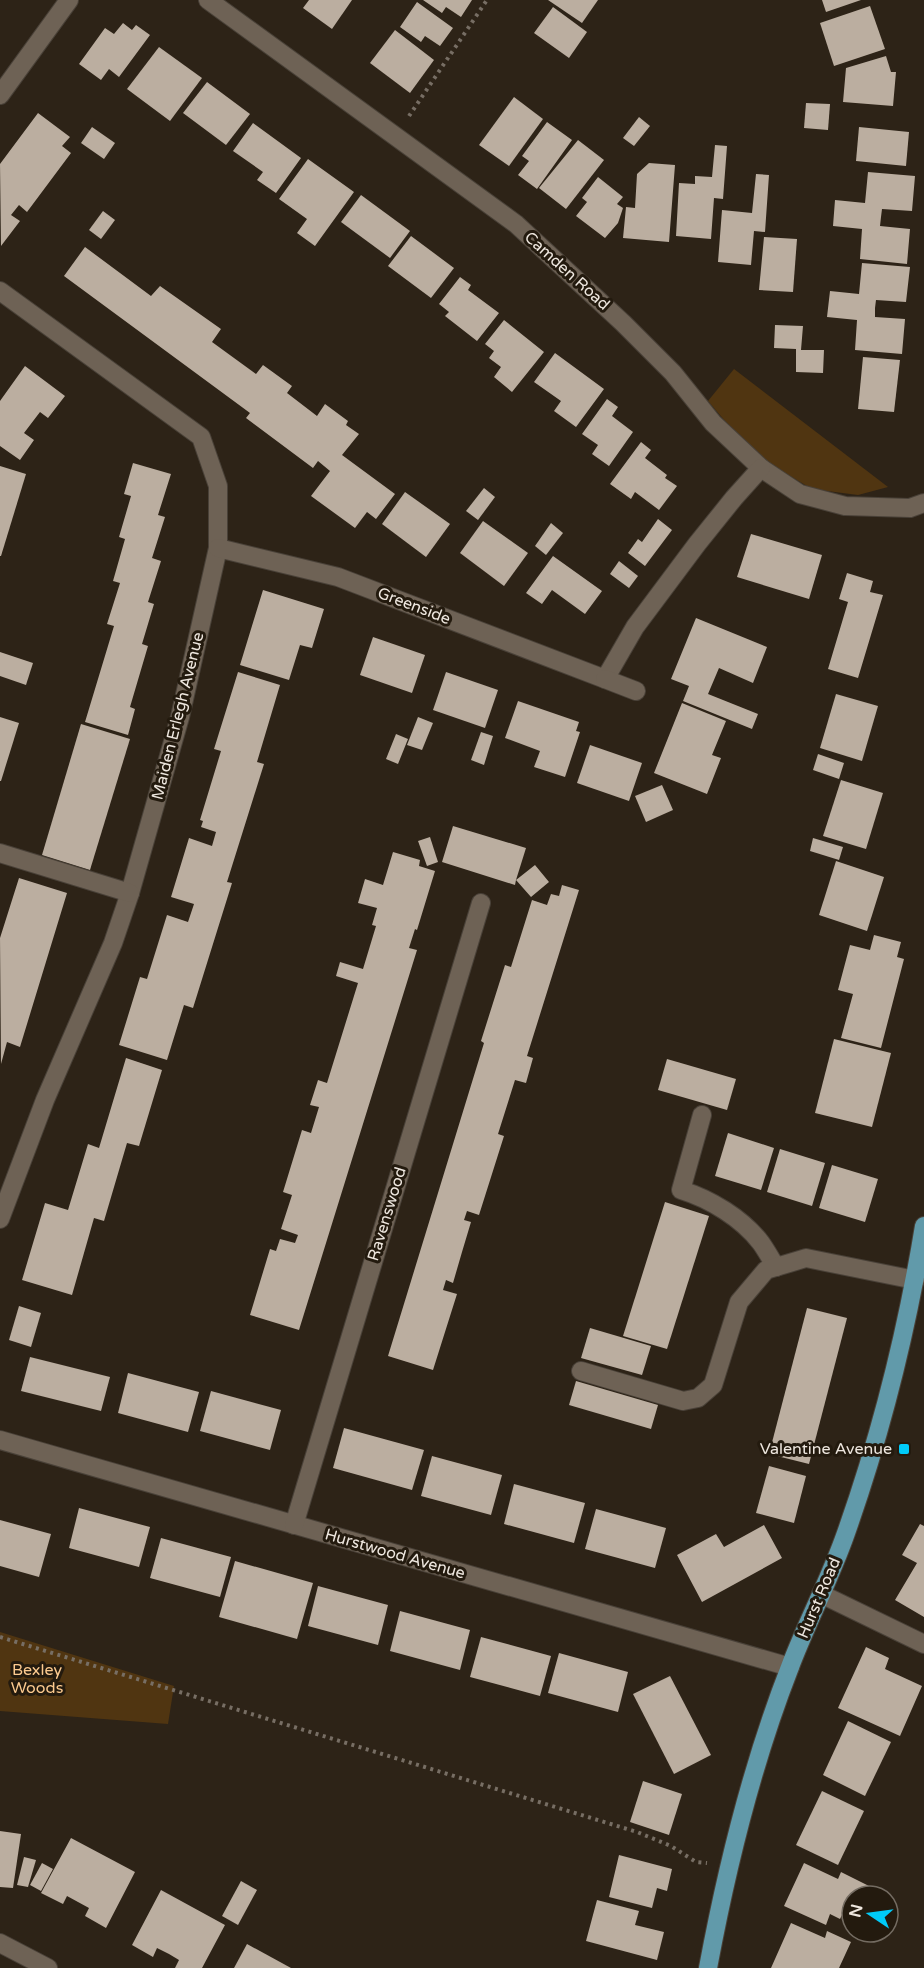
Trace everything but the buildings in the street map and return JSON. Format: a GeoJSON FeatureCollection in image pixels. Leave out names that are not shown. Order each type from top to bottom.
{"type":"FeatureCollection","features":[{"type":"Feature","properties":{"kind":"main road","name":"Hurst Road"},"geometry":{"type":"LineString","coordinates":[[708,1968],[739,1822],[789,1667],[846,1534],[863,1482],[898,1360],[924,1226]]}},
{"type":"Feature","properties":{"kind":"street"},"geometry":{"type":"LineString","coordinates":[[0,95],[69,0]]}},
{"type":"Feature","properties":{"kind":"street","name":"Camden Road"},"geometry":{"type":"LineString","coordinates":[[208,0],[516,225],[674,372],[713,423],[761,468],[800,494],[845,506],[910,508],[924,503]]}},
{"type":"Feature","properties":{"kind":"street","name":"Maiden Erlegh Avenue"},"geometry":{"type":"LineString","coordinates":[[0,291],[201,437],[218,486],[218,548],[180,717],[130,893],[113,943],[45,1100],[0,1219]]}},
{"type":"Feature","properties":{"kind":"street"},"geometry":{"type":"LineString","coordinates":[[605,679],[635,627],[705,534],[761,468]]}},
{"type":"Feature","properties":{"kind":"street","name":"Greenside"},"geometry":{"type":"LineString","coordinates":[[218,548],[338,577],[636,691]]}},
{"type":"Feature","properties":{"kind":"street"},"geometry":{"type":"LineString","coordinates":[[0,853],[130,893]]}},
{"type":"Feature","properties":{"kind":"street","name":"Ravenswood"},"geometry":{"type":"LineString","coordinates":[[294,1525],[481,903]]}},
{"type":"Feature","properties":{"kind":"street"},"geometry":{"type":"LineString","coordinates":[[702,1114],[681,1190],[701,1196],[736,1220],[760,1242],[776,1267]]}},
{"type":"Feature","properties":{"kind":"street"},"geometry":{"type":"LineString","coordinates":[[581,1371],[683,1401],[698,1398],[713,1385],[739,1302],[766,1270],[806,1257],[915,1280]]}},
{"type":"Feature","properties":{"kind":"street","name":"Hurstwood Avenue"},"geometry":{"type":"LineString","coordinates":[[0,1440],[789,1667]]}},
{"type":"Feature","properties":{"kind":"street"},"geometry":{"type":"LineString","coordinates":[[821,1594],[924,1644]]}},
{"type":"Feature","properties":{"kind":"street"},"geometry":{"type":"LineString","coordinates":[[0,1943],[48,1968]]}},
{"type":"Feature","properties":{"kind":"path"},"geometry":{"type":"LineString","coordinates":[[396,136],[487,0]]}},
{"type":"Feature","properties":{"kind":"path"},"geometry":{"type":"LineString","coordinates":[[0,1637],[637,1832],[671,1846],[696,1862],[729,1865]]}},
{"type":"Feature","properties":{"kind":"green space"},"geometry":{"type":"Polygon","coordinates":[[[734,369],[888,487],[858,495],[812,489],[770,464],[725,421],[708,401],[734,369]]]}},
{"type":"Feature","properties":{"kind":"green space","name":"Bexley Woods"},"geometry":{"type":"Polygon","coordinates":[[[0,1632],[174,1686],[168,1724],[0,1711],[0,1632]]]}},
{"type":"Feature","properties":{"kind":"place","name":"Valentine Avenue"},"geometry":{"type":"Point","coordinates":[904,1449]}}]}
